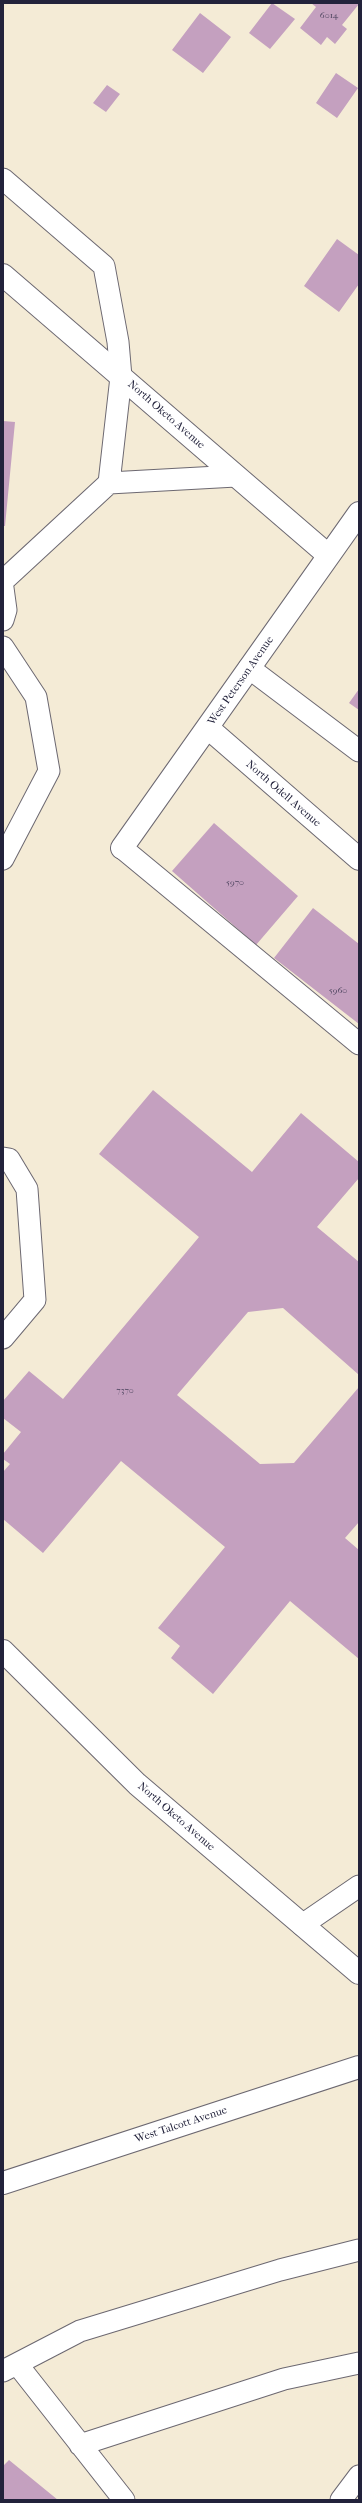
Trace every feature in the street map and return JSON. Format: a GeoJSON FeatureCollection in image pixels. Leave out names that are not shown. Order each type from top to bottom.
{"type":"FeatureCollection","features":[{"type":"Feature","properties":{"kind":"street","name":"North Oketo Avenue"},"geometry":{"type":"LineString","coordinates":[[3,275],[328,555]]}},
{"type":"Feature","properties":{"kind":"street","name":"West Peterson Avenue"},"geometry":{"type":"LineString","coordinates":[[122,848],[359,512]]}},
{"type":"Feature","properties":{"kind":"street","name":"North Odell Avenue"},"geometry":{"type":"LineString","coordinates":[[208,728],[359,859]]}},
{"type":"Feature","properties":{"kind":"street","name":"North Oketo Avenue"},"geometry":{"type":"LineString","coordinates":[[3,1651],[137,1784],[359,1973]]}},
{"type":"Feature","properties":{"kind":"street","name":"West Talcott Avenue"},"geometry":{"type":"LineString","coordinates":[[3,2183],[359,2067]]}},
{"type":"Feature","properties":{"kind":"lane"},"geometry":{"type":"LineString","coordinates":[[3,179],[104,266],[118,342],[121,377],[110,483]]}},
{"type":"Feature","properties":{"kind":"lane"},"geometry":{"type":"LineString","coordinates":[[3,581],[110,483],[236,476]]}},
{"type":"Feature","properties":{"kind":"lane"},"geometry":{"type":"LineString","coordinates":[[3,588],[6,610],[3,620]]}},
{"type":"Feature","properties":{"kind":"lane"},"geometry":{"type":"LineString","coordinates":[[3,647],[36,697],[49,771],[3,859]]}},
{"type":"Feature","properties":{"kind":"lane"},"geometry":{"type":"LineString","coordinates":[[249,668],[359,751]]}},
{"type":"Feature","properties":{"kind":"lane"},"geometry":{"type":"LineString","coordinates":[[122,848],[359,1044]]}},
{"type":"Feature","properties":{"kind":"lane"},"geometry":{"type":"LineString","coordinates":[[3,1158],[9,1159],[27,1189],[35,1300],[3,1338]]}},
{"type":"Feature","properties":{"kind":"lane"},"geometry":{"type":"LineString","coordinates":[[302,1925],[359,1886]]}},
{"type":"Feature","properties":{"kind":"lane"},"geometry":{"type":"LineString","coordinates":[[124,2500],[80,2445],[10,2367],[80,2331],[280,2270],[359,2250]]}},
{"type":"Feature","properties":{"kind":"lane"},"geometry":{"type":"LineString","coordinates":[[80,2445],[284,2378],[359,2363]]}},
{"type":"Feature","properties":{"kind":"lane"},"geometry":{"type":"LineString","coordinates":[[341,2500],[359,2476]]}},
{"type":"Feature","properties":{"kind":"building"},"geometry":{"type":"Polygon","coordinates":[[[272,3],[295,19],[270,49],[249,33],[272,3]]]}},
{"type":"Feature","properties":{"kind":"building"},"geometry":{"type":"Polygon","coordinates":[[[311,3],[359,4],[342,25],[347,29],[335,44],[327,37],[321,45],[300,28],[316,7],[311,3]]]}},
{"type":"Feature","properties":{"kind":"building"},"geometry":{"type":"Polygon","coordinates":[[[200,13],[231,37],[203,73],[172,50],[200,13]]]}},
{"type":"Feature","properties":{"kind":"building"},"geometry":{"type":"Polygon","coordinates":[[[336,73],[358,88],[337,118],[316,103],[336,73]]]}},
{"type":"Feature","properties":{"kind":"building"},"geometry":{"type":"Polygon","coordinates":[[[107,85],[120,94],[106,112],[93,103],[107,85]]]}},
{"type":"Feature","properties":{"kind":"building"},"geometry":{"type":"Polygon","coordinates":[[[337,239],[359,255],[359,284],[339,312],[304,286],[337,239]]]}},
{"type":"Feature","properties":{"kind":"building"},"geometry":{"type":"Polygon","coordinates":[[[3,421],[15,422],[5,526],[3,526],[3,421]]]}},
{"type":"Feature","properties":{"kind":"building"},"geometry":{"type":"Polygon","coordinates":[[[359,689],[359,710],[349,703],[359,689]]]}},
{"type":"Feature","properties":{"kind":"building"},"geometry":{"type":"Polygon","coordinates":[[[214,823],[298,896],[256,945],[172,871],[214,823]]]}},
{"type":"Feature","properties":{"kind":"building"},"geometry":{"type":"Polygon","coordinates":[[[313,908],[359,944],[359,1024],[274,958],[313,908]]]}},
{"type":"Feature","properties":{"kind":"building"},"geometry":{"type":"Polygon","coordinates":[[[153,1090],[252,1172],[301,1113],[359,1162],[359,1178],[317,1227],[359,1262],[359,1375],[283,1308],[248,1312],[177,1395],[260,1464],[294,1463],[359,1387],[359,1522],[345,1538],[359,1550],[359,1659],[290,1601],[213,1694],[171,1658],[180,1646],[158,1628],[225,1547],[121,1461],[43,1553],[3,1519],[3,1472],[10,1464],[3,1459],[3,1454],[21,1432],[3,1418],[3,1401],[29,1371],[63,1399],[199,1237],[99,1154],[153,1090]]]}},
{"type":"Feature","properties":{"kind":"building"},"geometry":{"type":"Polygon","coordinates":[[[9,2460],[58,2500],[3,2500],[3,2466],[9,2460]]]}}]}
